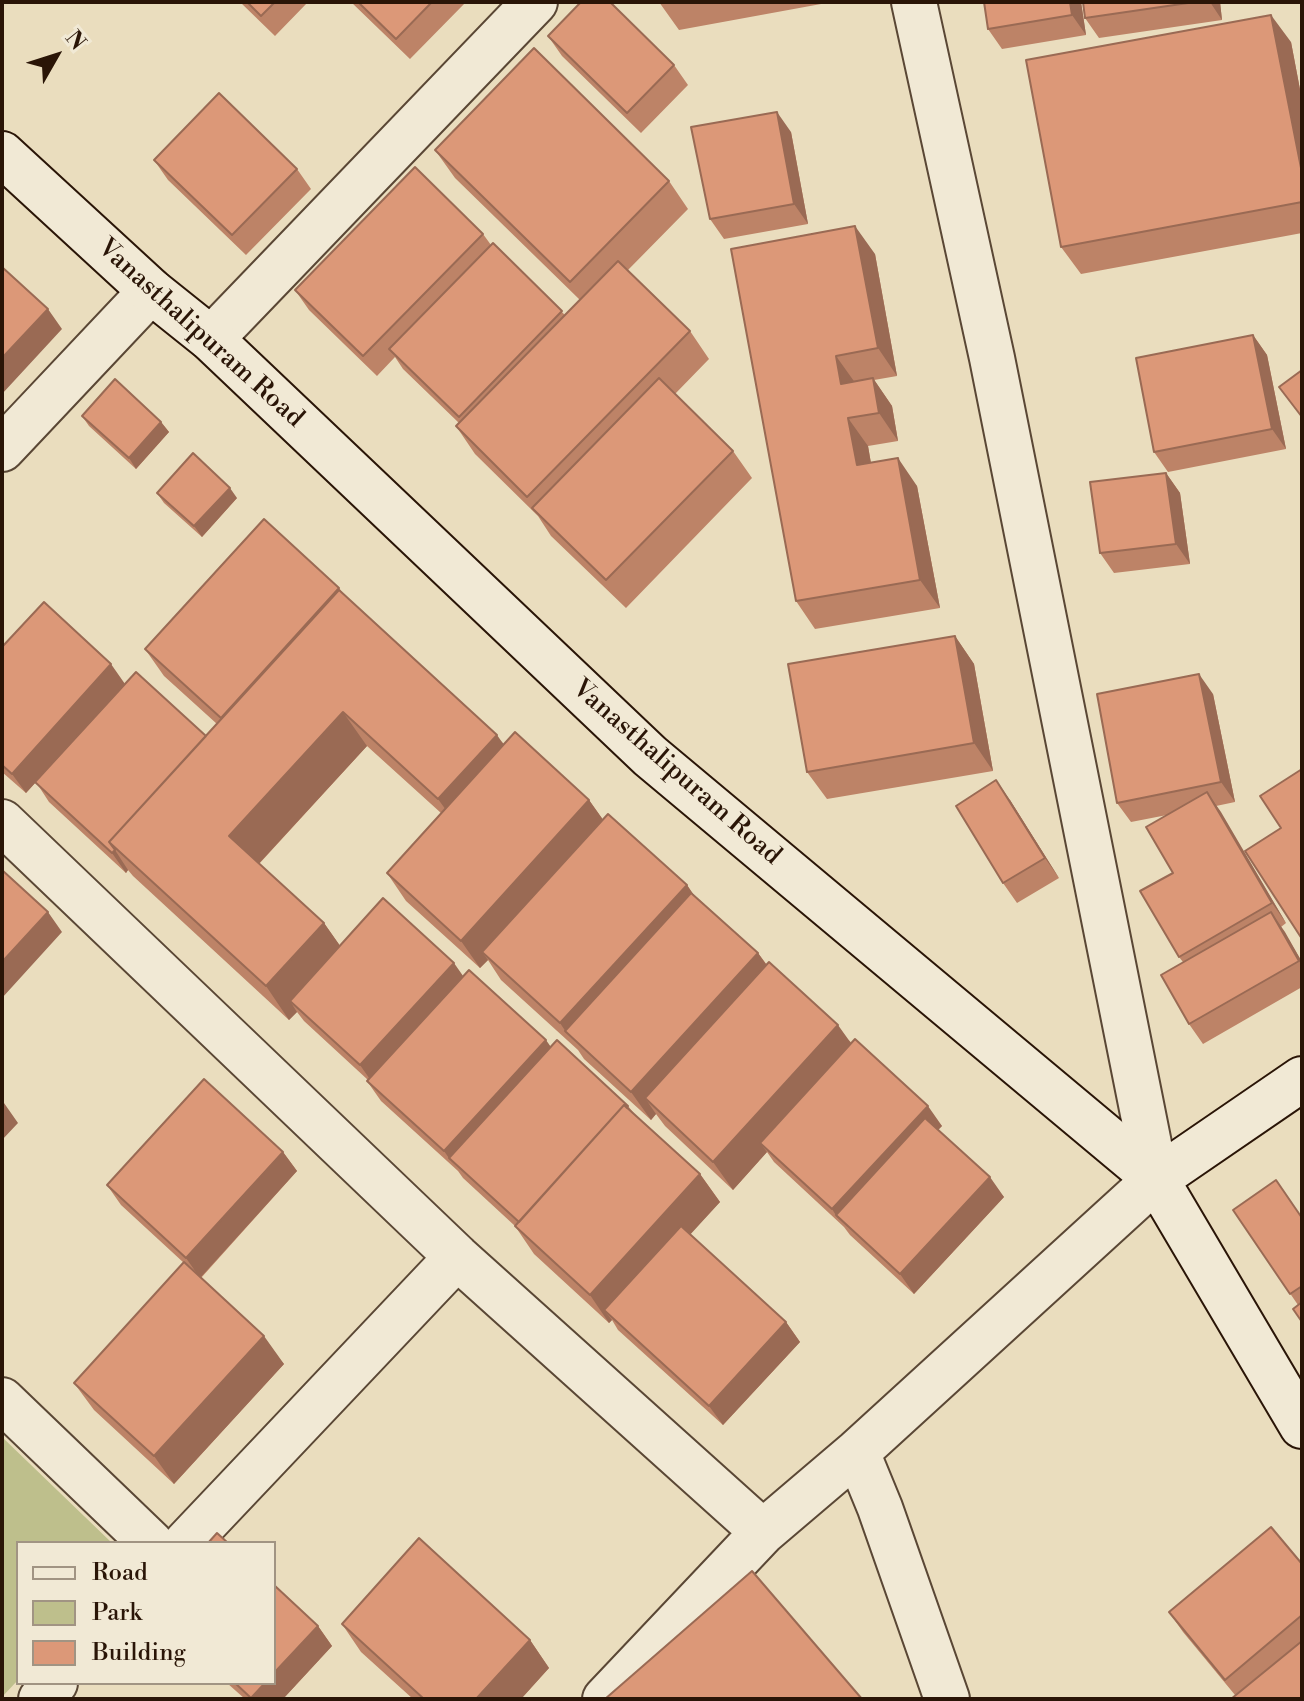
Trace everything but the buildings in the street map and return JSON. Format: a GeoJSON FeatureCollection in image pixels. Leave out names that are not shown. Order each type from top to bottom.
{"type":"FeatureCollection","features":[{"type":"Feature","properties":{"kind":"street"},"geometry":{"type":"LineString","coordinates":[[211,339],[535,2]]}},
{"type":"Feature","properties":{"kind":"street"},"geometry":{"type":"LineString","coordinates":[[914,2],[996,374],[1156,1179]]}},
{"type":"Feature","properties":{"kind":"street","name":"Vanasthalipuram Road"},"geometry":{"type":"LineString","coordinates":[[2,154],[151,291],[211,339],[650,756],[1156,1179],[1302,1426]]}},
{"type":"Feature","properties":{"kind":"street"},"geometry":{"type":"LineString","coordinates":[[2,449],[151,291]]}},
{"type":"Feature","properties":{"kind":"street"},"geometry":{"type":"LineString","coordinates":[[2,822],[457,1257],[763,1532]]}},
{"type":"Feature","properties":{"kind":"street"},"geometry":{"type":"LineString","coordinates":[[605,1699],[763,1532],[857,1452],[1156,1179],[1302,1079]]}},
{"type":"Feature","properties":{"kind":"street"},"geometry":{"type":"LineString","coordinates":[[188,1541],[457,1257]]}},
{"type":"Feature","properties":{"kind":"street"},"geometry":{"type":"LineString","coordinates":[[2,1400],[149,1541]]}},
{"type":"Feature","properties":{"kind":"street"},"geometry":{"type":"LineString","coordinates":[[857,1452],[885,1521],[947,1699]]}},
{"type":"Feature","properties":{"kind":"green space"},"geometry":{"type":"Polygon","coordinates":[[[2,1437],[110,1541],[16,1541],[16,1682],[2,1697],[2,1437]]]}}]}
